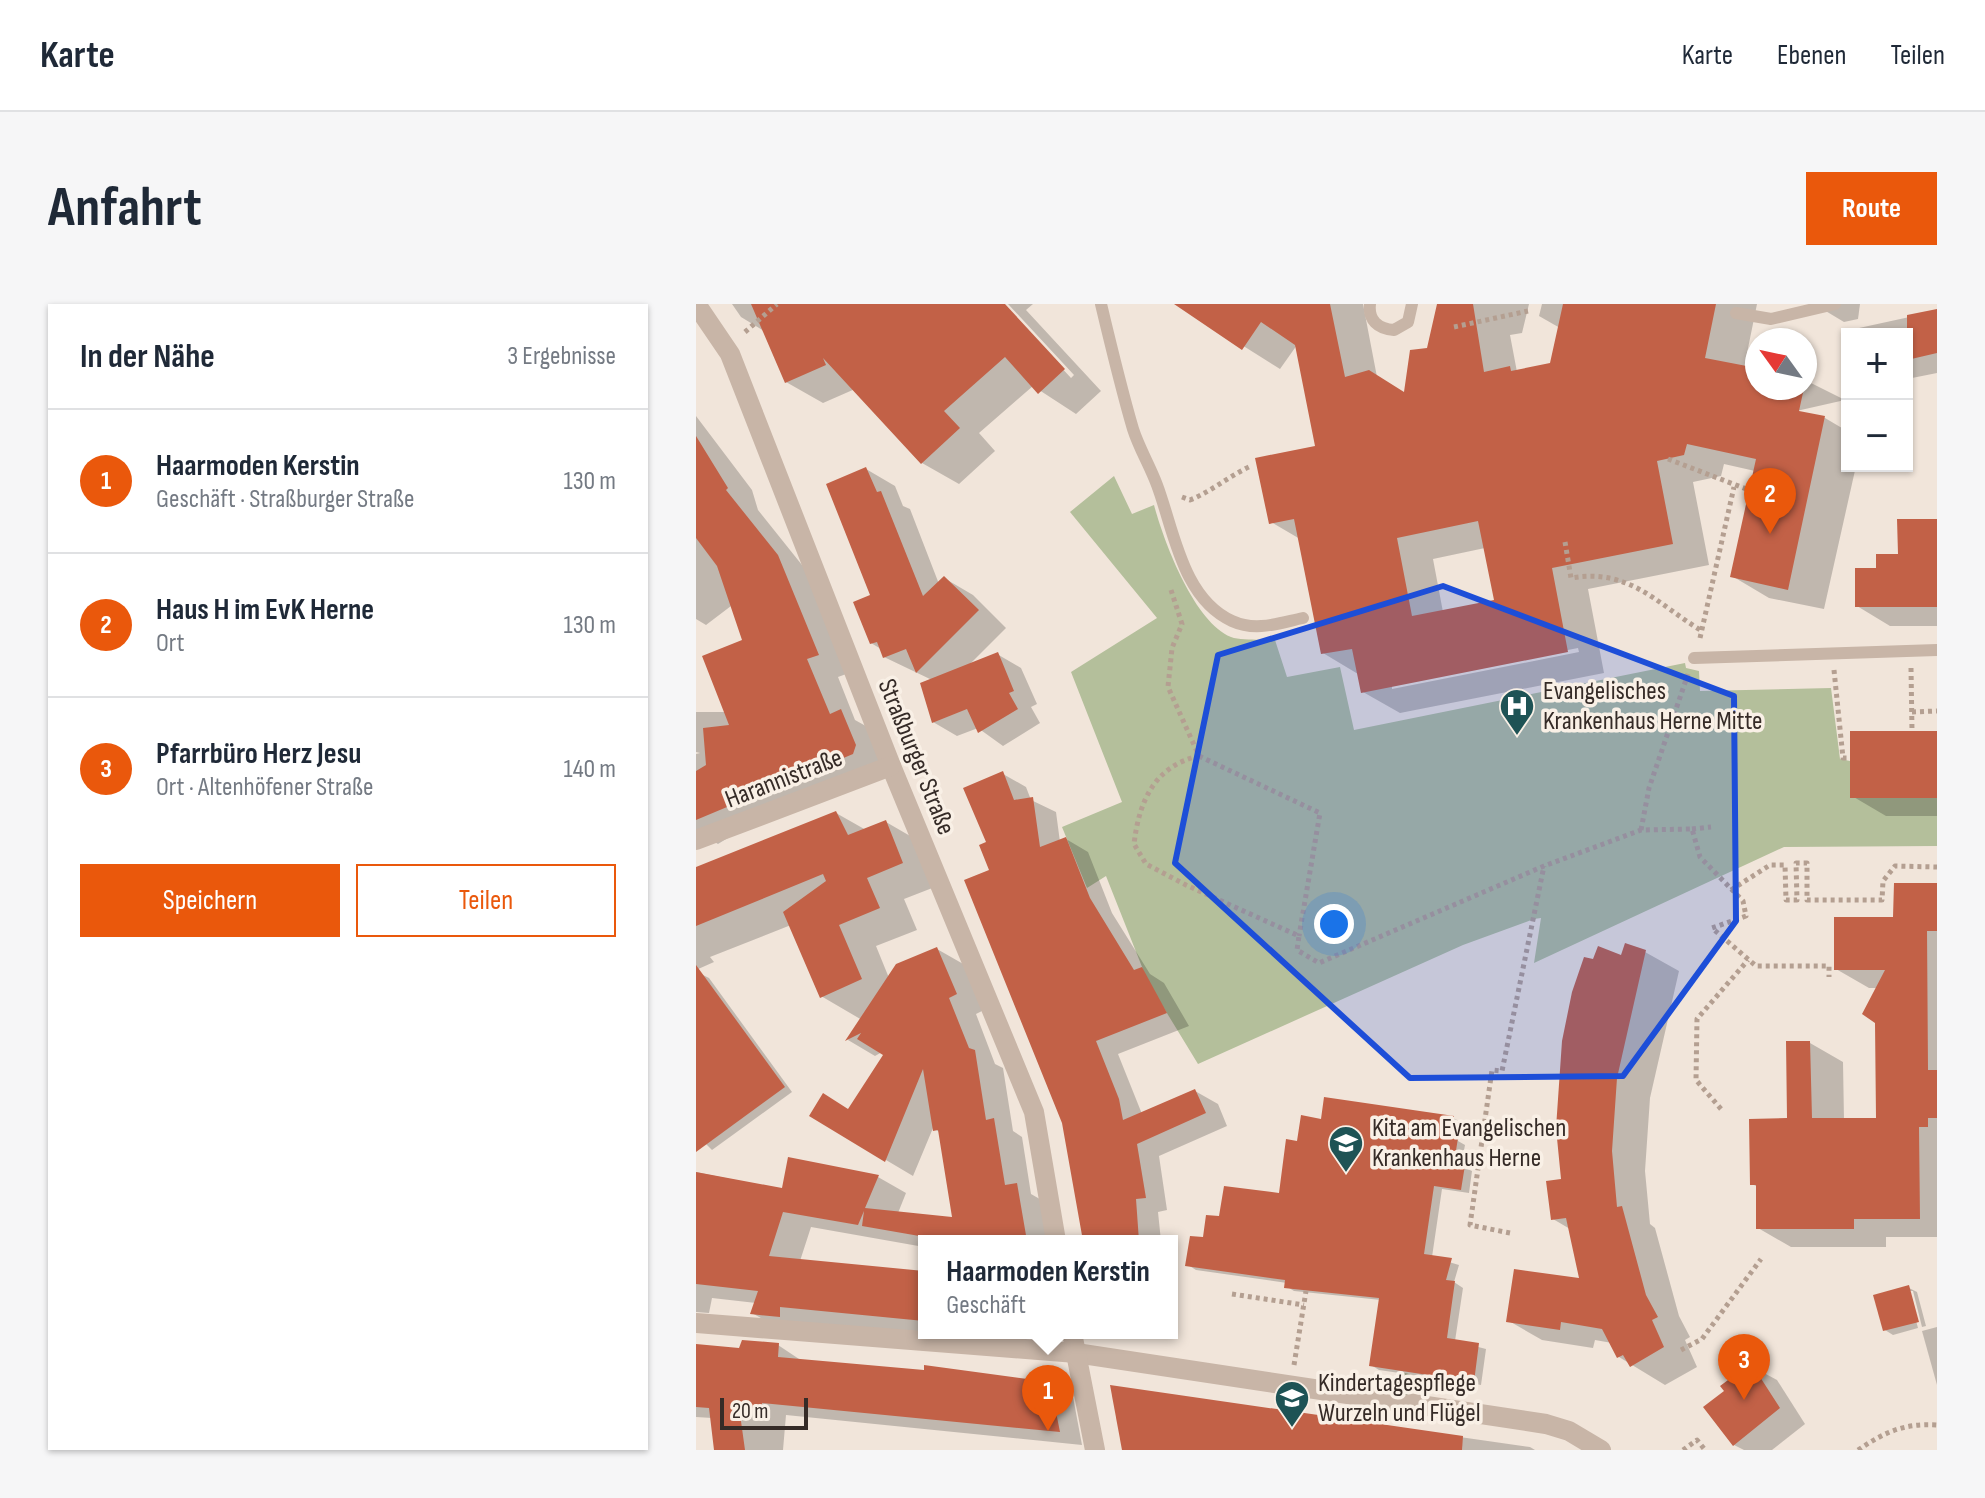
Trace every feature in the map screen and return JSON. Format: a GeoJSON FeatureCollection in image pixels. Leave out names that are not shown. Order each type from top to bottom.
{"type":"FeatureCollection","features":[{"type":"Feature","properties":{"kind":"street","name":"Straßburger Straße"},"geometry":{"type":"LineString","coordinates":[[696,304],[726,348],[891,766],[1034,1112],[1055,1235]]}},
{"type":"Feature","properties":{"kind":"street","name":"Harannistraße"},"geometry":{"type":"LineString","coordinates":[[696,840],[891,766]]}},
{"type":"Feature","properties":{"kind":"street"},"geometry":{"type":"LineString","coordinates":[[696,1323],[918,1335]]}},
{"type":"Feature","properties":{"kind":"street"},"geometry":{"type":"LineString","coordinates":[[998,1339],[1074,1343],[1546,1424],[1569,1431],[1601,1450]]}},
{"type":"Feature","properties":{"kind":"street"},"geometry":{"type":"LineString","coordinates":[[1074,1343],[1095,1450]]}},
{"type":"Feature","properties":{"kind":"lane"},"geometry":{"type":"LineString","coordinates":[[1101,304],[1134,431],[1158,488],[1178,554],[1208,602],[1230,621],[1253,628],[1303,618]]}},
{"type":"Feature","properties":{"kind":"lane"},"geometry":{"type":"LineString","coordinates":[[1370,304],[1372,319],[1378,326],[1394,330],[1408,322],[1412,304]]}},
{"type":"Feature","properties":{"kind":"lane"},"geometry":{"type":"LineString","coordinates":[[1736,313],[1771,319],[1835,304]]}},
{"type":"Feature","properties":{"kind":"lane"},"geometry":{"type":"LineString","coordinates":[[1694,658],[1937,650]]}},
{"type":"Feature","properties":{"kind":"path"},"geometry":{"type":"LineString","coordinates":[[726,348],[777,304]]}},
{"type":"Feature","properties":{"kind":"path"},"geometry":{"type":"LineString","coordinates":[[1454,327],[1528,311]]}},
{"type":"Feature","properties":{"kind":"path"},"geometry":{"type":"LineString","coordinates":[[1668,459],[1734,487],[1749,490]]}},
{"type":"Feature","properties":{"kind":"path"},"geometry":{"type":"LineString","coordinates":[[1158,488],[1190,500],[1251,466]]}},
{"type":"Feature","properties":{"kind":"path"},"geometry":{"type":"LineString","coordinates":[[1641,830],[1649,788],[1702,631],[1734,487]]}},
{"type":"Feature","properties":{"kind":"path"},"geometry":{"type":"LineString","coordinates":[[1565,542],[1571,578],[1590,575],[1644,588],[1702,631]]}},
{"type":"Feature","properties":{"kind":"path"},"geometry":{"type":"LineString","coordinates":[[1165,579],[1182,624],[1172,648],[1168,687],[1199,756],[1320,813],[1297,950],[1319,963],[1544,866],[1641,830],[1711,827]]}},
{"type":"Feature","properties":{"kind":"path"},"geometry":{"type":"LineString","coordinates":[[1910,651],[1912,731]]}},
{"type":"Feature","properties":{"kind":"path"},"geometry":{"type":"LineString","coordinates":[[1833,653],[1843,758],[1850,758]]}},
{"type":"Feature","properties":{"kind":"path"},"geometry":{"type":"LineString","coordinates":[[1912,712],[1937,711]]}},
{"type":"Feature","properties":{"kind":"path"},"geometry":{"type":"LineString","coordinates":[[1199,756],[1171,766],[1148,790],[1134,844],[1146,864],[1299,936]]}},
{"type":"Feature","properties":{"kind":"path"},"geometry":{"type":"LineString","coordinates":[[1692,829],[1700,857],[1743,901],[1746,916],[1712,928],[1756,966],[1829,966],[1829,977]]}},
{"type":"Feature","properties":{"kind":"path"},"geometry":{"type":"LineString","coordinates":[[1731,890],[1770,865],[1785,865],[1786,900],[1797,900],[1796,863],[1807,863],[1807,900],[1882,900],[1883,881],[1895,866],[1937,867]]}},
{"type":"Feature","properties":{"kind":"path"},"geometry":{"type":"LineString","coordinates":[[1510,1233],[1470,1225],[1492,1070],[1502,1071],[1544,866]]}},
{"type":"Feature","properties":{"kind":"path"},"geometry":{"type":"LineString","coordinates":[[1721,1109],[1696,1080],[1697,1019],[1748,960]]}},
{"type":"Feature","properties":{"kind":"path"},"geometry":{"type":"LineString","coordinates":[[1681,1350],[1702,1339],[1761,1259]]}},
{"type":"Feature","properties":{"kind":"path"},"geometry":{"type":"LineString","coordinates":[[1296,1355],[1306,1291]]}},
{"type":"Feature","properties":{"kind":"path"},"geometry":{"type":"LineString","coordinates":[[1232,1294],[1304,1305]]}},
{"type":"Feature","properties":{"kind":"path"},"geometry":{"type":"LineString","coordinates":[[1858,1450],[1890,1429],[1916,1424],[1937,1425]]}},
{"type":"Feature","properties":{"kind":"path"},"geometry":{"type":"LineString","coordinates":[[1683,1450],[1697,1440],[1705,1450]]}},
{"type":"Feature","properties":{"kind":"highlighted area"},"geometry":{"type":"Polygon","coordinates":[[[1443,586],[1734,696],[1736,921],[1623,1076],[1410,1078],[1175,863],[1218,655],[1443,586]]]}},
{"type":"Feature","properties":{"kind":"green space"},"geometry":{"type":"Polygon","coordinates":[[[1114,476],[1132,514],[1154,505],[1182,579],[1217,629],[1236,638],[1275,640],[1287,677],[1340,667],[1354,730],[1685,663],[1686,668],[1699,671],[1700,691],[1831,688],[1840,759],[1850,761],[1850,797],[1937,798],[1937,846],[1784,847],[1534,963],[1541,918],[1534,919],[1463,945],[1198,1064],[1148,982],[1106,876],[1087,888],[1062,827],[1122,802],[1071,672],[1157,618],[1070,512],[1114,476]]]}},
{"type":"Feature","properties":{"kind":"building"},"geometry":{"type":"Polygon","coordinates":[[[751,304],[1005,304],[1065,369],[1038,394],[1005,357],[944,411],[960,428],[921,464],[823,358],[826,365],[785,383],[751,304]]]}},
{"type":"Feature","properties":{"kind":"building"},"geometry":{"type":"Polygon","coordinates":[[[1174,304],[1330,304],[1345,377],[1369,370],[1404,392],[1410,350],[1427,348],[1437,304],[1473,304],[1484,372],[1510,366],[1511,371],[1550,363],[1563,304],[1716,304],[1705,358],[1745,366],[1745,400],[1801,400],[1799,411],[1825,416],[1788,590],[1730,577],[1756,459],[1687,444],[1684,455],[1657,461],[1673,544],[1552,568],[1568,652],[1361,693],[1352,649],[1321,654],[1294,519],[1269,524],[1255,458],[1315,446],[1295,345],[1261,322],[1242,350],[1174,304]],[[1478,521],[1397,538],[1412,616],[1494,600],[1478,521]]]}},
{"type":"Feature","properties":{"kind":"building"},"geometry":{"type":"Polygon","coordinates":[[[1937,309],[1937,353],[1913,359],[1913,328],[1907,328],[1907,315],[1937,309]]]}},
{"type":"Feature","properties":{"kind":"building"},"geometry":{"type":"Polygon","coordinates":[[[696,436],[728,488],[726,490],[778,555],[819,655],[807,659],[830,714],[841,709],[856,745],[853,754],[696,820],[696,771],[706,765],[703,728],[729,725],[702,656],[742,640],[717,566],[696,538],[696,436]]]}},
{"type":"Feature","properties":{"kind":"building"},"geometry":{"type":"Polygon","coordinates":[[[866,467],[877,492],[881,491],[923,596],[944,576],[979,610],[916,673],[906,649],[883,658],[877,642],[870,644],[853,602],[870,595],[826,484],[866,467]]]}},
{"type":"Feature","properties":{"kind":"building"},"geometry":{"type":"Polygon","coordinates":[[[1897,519],[1937,519],[1937,607],[1855,607],[1855,568],[1876,568],[1876,554],[1898,554],[1897,519]]]}},
{"type":"Feature","properties":{"kind":"building"},"geometry":{"type":"Polygon","coordinates":[[[998,652],[1014,691],[1009,693],[1018,709],[978,733],[967,709],[932,723],[920,683],[998,652]]]}},
{"type":"Feature","properties":{"kind":"building"},"geometry":{"type":"Polygon","coordinates":[[[1850,731],[1937,731],[1937,798],[1850,798],[1850,731]]]}},
{"type":"Feature","properties":{"kind":"building"},"geometry":{"type":"Polygon","coordinates":[[[1003,771],[1014,800],[1033,797],[1040,847],[1066,837],[1090,898],[1134,970],[1142,967],[1167,1013],[1096,1041],[1119,1099],[1123,1120],[1195,1089],[1206,1113],[1137,1144],[1146,1198],[1136,1199],[1139,1235],[1082,1235],[1062,1123],[964,880],[989,870],[979,845],[986,842],[963,788],[1003,771]]]}},
{"type":"Feature","properties":{"kind":"building"},"geometry":{"type":"Polygon","coordinates":[[[836,811],[848,835],[886,820],[903,863],[867,878],[880,908],[839,925],[862,979],[820,998],[783,912],[826,881],[823,874],[696,926],[696,867],[836,811]]]}},
{"type":"Feature","properties":{"kind":"building"},"geometry":{"type":"Polygon","coordinates":[[[1894,883],[1937,883],[1937,931],[1927,931],[1928,1070],[1937,1070],[1937,1118],[1928,1118],[1928,1127],[1919,1127],[1920,1219],[1854,1219],[1854,1229],[1756,1229],[1756,1185],[1750,1185],[1749,1119],[1787,1118],[1786,1041],[1810,1041],[1812,1118],[1876,1118],[1875,1023],[1862,1014],[1885,970],[1834,970],[1834,917],[1893,917],[1894,883]]]}},
{"type":"Feature","properties":{"kind":"building"},"geometry":{"type":"Polygon","coordinates":[[[1625,943],[1646,950],[1617,1078],[1612,1151],[1617,1207],[1622,1206],[1646,1295],[1658,1317],[1652,1320],[1664,1347],[1630,1367],[1623,1355],[1617,1358],[1602,1329],[1561,1322],[1560,1330],[1506,1322],[1514,1269],[1579,1278],[1566,1218],[1551,1220],[1546,1181],[1561,1179],[1556,1128],[1562,1041],[1572,992],[1584,957],[1593,959],[1598,946],[1621,955],[1625,943]]]}},
{"type":"Feature","properties":{"kind":"building"},"geometry":{"type":"Polygon","coordinates":[[[937,947],[957,994],[949,998],[969,1048],[975,1050],[986,1120],[994,1118],[1005,1185],[1017,1183],[1026,1235],[918,1236],[862,1226],[864,1211],[858,1225],[783,1212],[769,1256],[918,1270],[918,1320],[780,1307],[780,1317],[750,1314],[758,1291],[696,1284],[696,1172],[782,1188],[788,1157],[879,1175],[865,1208],[952,1217],[938,1130],[933,1131],[923,1069],[885,1162],[809,1116],[823,1093],[848,1109],[883,1055],[857,1039],[861,1033],[845,1041],[896,964],[937,947]]]}},
{"type":"Feature","properties":{"kind":"building"},"geometry":{"type":"Polygon","coordinates":[[[696,965],[785,1087],[696,1152],[696,965]]]}},
{"type":"Feature","properties":{"kind":"building"},"geometry":{"type":"Polygon","coordinates":[[[1324,1097],[1454,1116],[1451,1137],[1458,1138],[1454,1163],[1465,1165],[1461,1190],[1434,1186],[1424,1254],[1452,1258],[1446,1280],[1455,1281],[1447,1338],[1479,1343],[1474,1382],[1369,1366],[1379,1298],[1284,1288],[1285,1280],[1185,1266],[1190,1236],[1203,1237],[1206,1215],[1219,1216],[1224,1186],[1279,1193],[1286,1139],[1297,1141],[1301,1115],[1321,1119],[1324,1097]]]}},
{"type":"Feature","properties":{"kind":"building"},"geometry":{"type":"Polygon","coordinates":[[[1909,1285],[1919,1322],[1883,1331],[1873,1295],[1909,1285]]]}},
{"type":"Feature","properties":{"kind":"building"},"geometry":{"type":"Polygon","coordinates":[[[742,1340],[779,1343],[778,1357],[924,1370],[924,1365],[1050,1382],[1060,1432],[762,1403],[762,1409],[739,1407],[745,1450],[714,1450],[709,1408],[696,1407],[696,1344],[739,1348],[742,1340]]]}},
{"type":"Feature","properties":{"kind":"building"},"geometry":{"type":"Polygon","coordinates":[[[1751,1363],[1780,1408],[1733,1446],[1703,1407],[1724,1391],[1720,1386],[1751,1363]]]}},
{"type":"Feature","properties":{"kind":"building"},"geometry":{"type":"Polygon","coordinates":[[[1110,1385],[1463,1436],[1462,1450],[1122,1450],[1110,1385]]]}},
{"type":"Feature","properties":{"kind":"place","name":"Haus H im EvK Herne"},"geometry":{"type":"Point","coordinates":[1770,534]}},
{"type":"Feature","properties":{"kind":"place","name":"Evangelisches Krankenhaus Herne Mitte"},"geometry":{"type":"Point","coordinates":[1517,737]}},
{"type":"Feature","properties":{"kind":"place","name":"Kita am Evangelischen Krankenhaus Herne"},"geometry":{"type":"Point","coordinates":[1346,1174]}},
{"type":"Feature","properties":{"kind":"place","name":"Pfarrbüro Herz Jesu"},"geometry":{"type":"Point","coordinates":[1744,1400]}},
{"type":"Feature","properties":{"kind":"place","name":"Kindertagespflege Wurzeln und Flügel"},"geometry":{"type":"Point","coordinates":[1292,1429]}},
{"type":"Feature","properties":{"kind":"place","name":"Haarmoden Kerstin"},"geometry":{"type":"Point","coordinates":[1048,1431]}}]}
